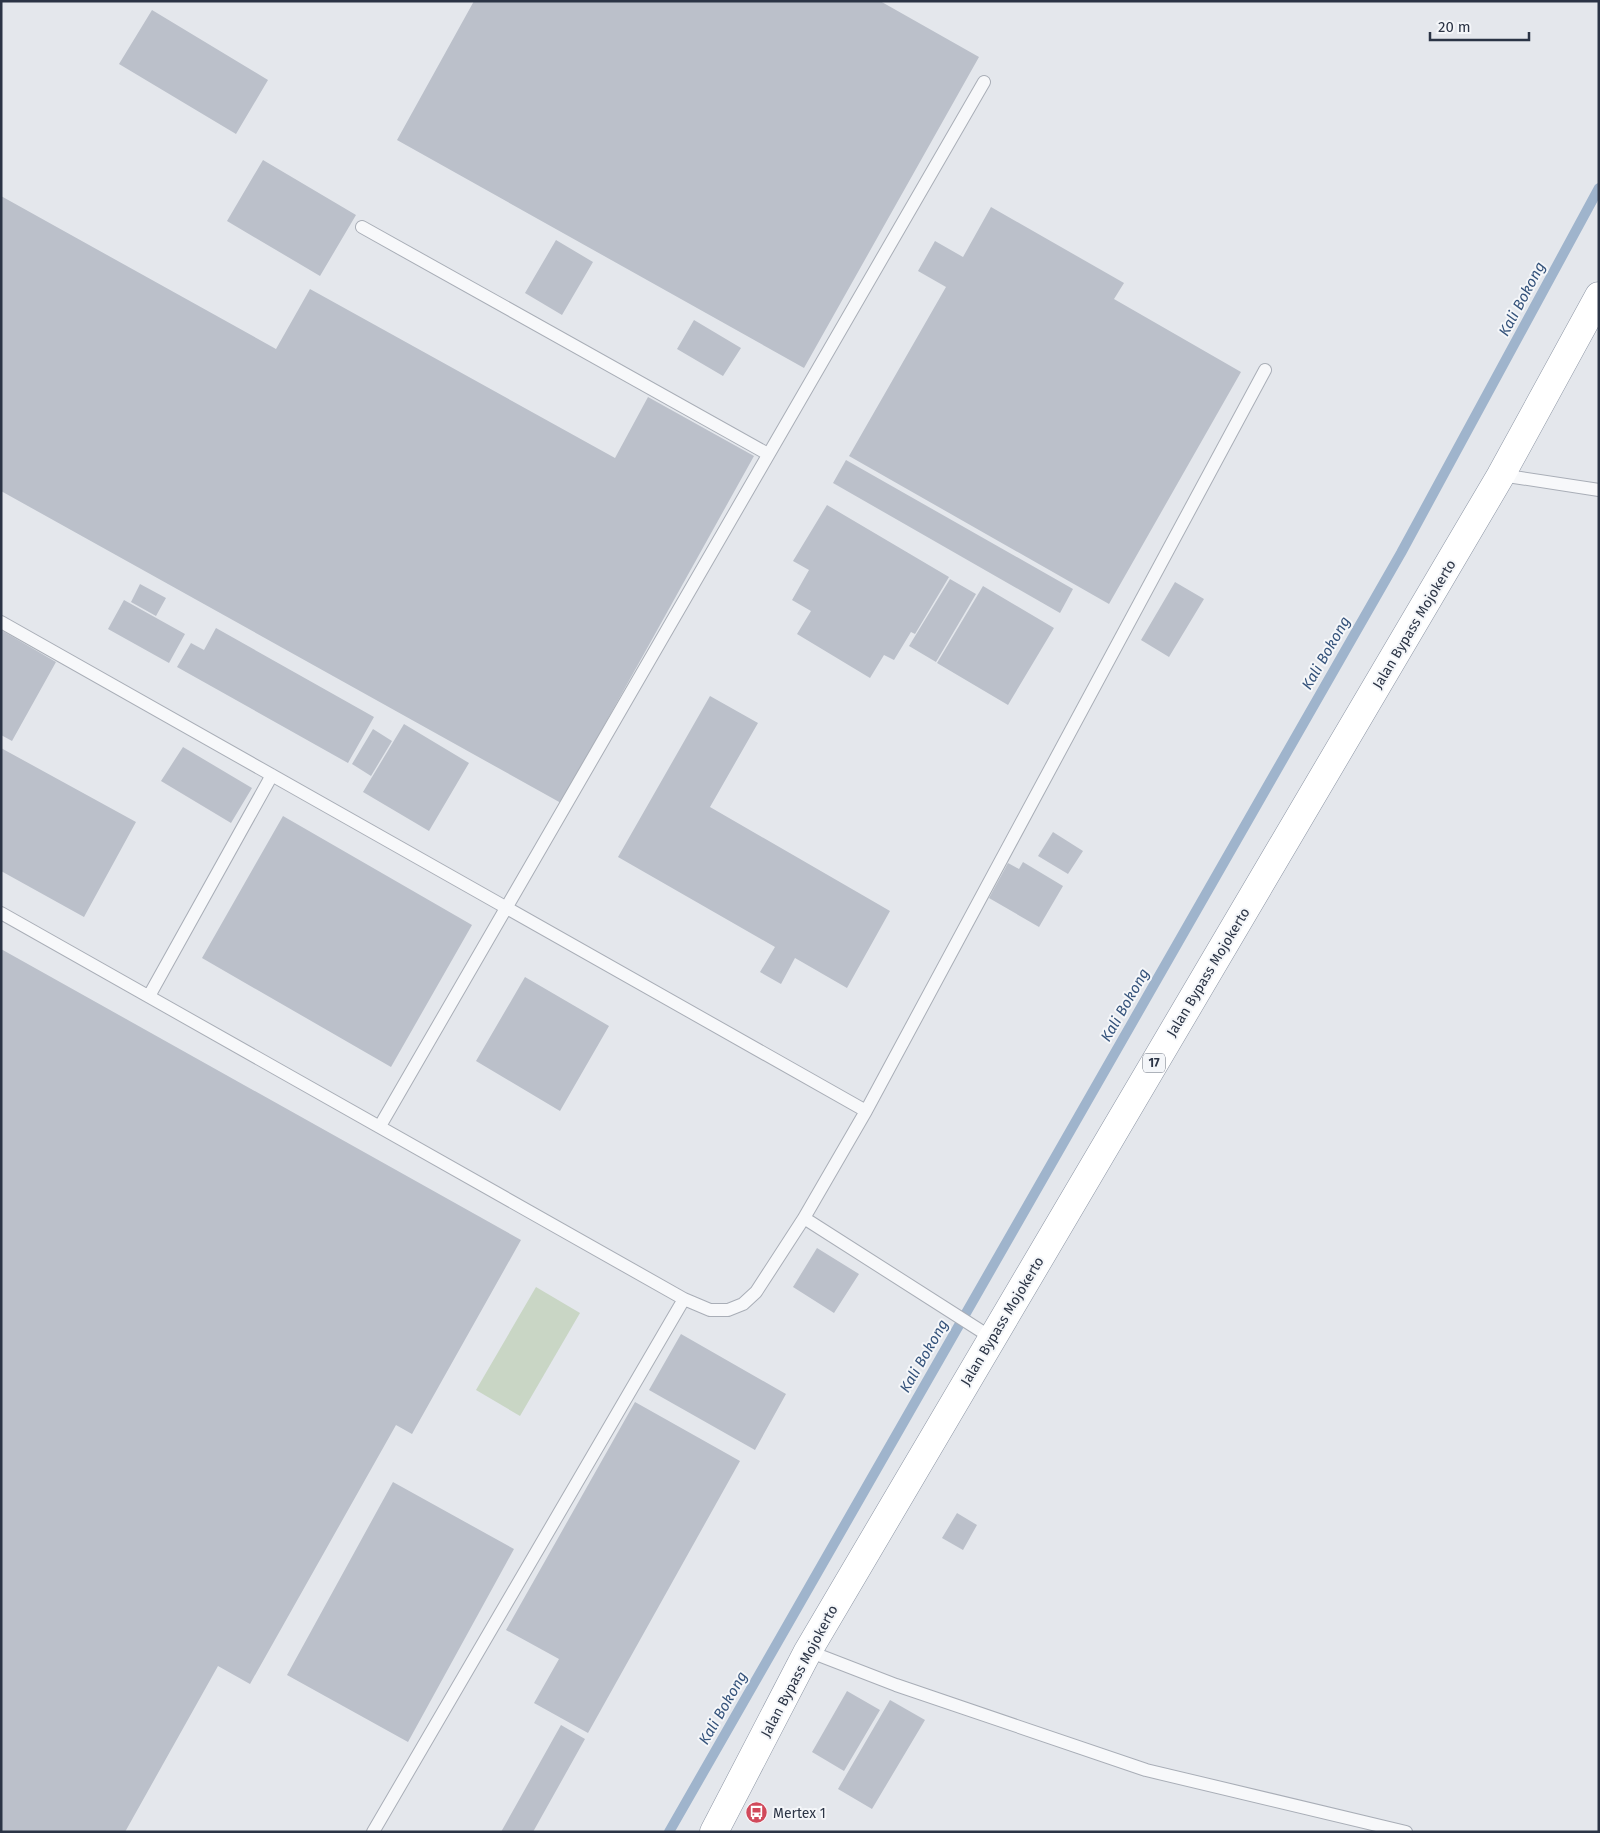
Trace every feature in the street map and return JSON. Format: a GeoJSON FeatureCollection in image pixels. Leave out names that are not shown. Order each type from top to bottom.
{"type":"FeatureCollection","features":[{"type":"Feature","properties":{"kind":"highway","name":"Jalan Bypass Mojokerto"},"geometry":{"type":"LineString","coordinates":[[714,1832],[808,1651],[982,1331],[1501,475],[1599,296]]}},
{"type":"Feature","properties":{"kind":"lane"},"geometry":{"type":"LineString","coordinates":[[380,1126],[984,82]]}},
{"type":"Feature","properties":{"kind":"lane"},"geometry":{"type":"LineString","coordinates":[[362,227],[768,454]]}},
{"type":"Feature","properties":{"kind":"lane"},"geometry":{"type":"LineString","coordinates":[[1,913],[684,1299],[710,1310],[728,1310],[743,1304],[756,1292],[804,1218],[866,1111],[1265,370]]}},
{"type":"Feature","properties":{"kind":"lane"},"geometry":{"type":"LineString","coordinates":[[1501,475],[1599,490]]}},
{"type":"Feature","properties":{"kind":"lane"},"geometry":{"type":"LineString","coordinates":[[1,622],[866,1111]]}},
{"type":"Feature","properties":{"kind":"lane"},"geometry":{"type":"LineString","coordinates":[[150,996],[272,775]]}},
{"type":"Feature","properties":{"kind":"lane"},"geometry":{"type":"LineString","coordinates":[[804,1218],[982,1331]]}},
{"type":"Feature","properties":{"kind":"lane"},"geometry":{"type":"LineString","coordinates":[[373,1832],[684,1299]]}},
{"type":"Feature","properties":{"kind":"lane"},"geometry":{"type":"LineString","coordinates":[[808,1651],[896,1685],[1146,1770],[1406,1832]]}},
{"type":"Feature","properties":{"kind":"green space"},"geometry":{"type":"Polygon","coordinates":[[[536,1287],[580,1313],[520,1416],[476,1390],[536,1287]]]}},
{"type":"Feature","properties":{"kind":"building"},"geometry":{"type":"Polygon","coordinates":[[[474,1],[880,1],[979,57],[804,368],[397,140],[474,1]]]}},
{"type":"Feature","properties":{"kind":"building"},"geometry":{"type":"Polygon","coordinates":[[[152,10],[268,80],[236,134],[119,64],[152,10]]]}},
{"type":"Feature","properties":{"kind":"building"},"geometry":{"type":"Polygon","coordinates":[[[263,160],[356,215],[320,276],[227,221],[263,160]]]}},
{"type":"Feature","properties":{"kind":"building"},"geometry":{"type":"Polygon","coordinates":[[[1,196],[276,349],[310,289],[615,458],[648,397],[754,456],[561,803],[1,491],[1,196]]]}},
{"type":"Feature","properties":{"kind":"building"},"geometry":{"type":"Polygon","coordinates":[[[991,207],[1124,283],[1114,299],[1241,372],[1109,604],[849,456],[946,287],[918,271],[935,241],[963,257],[991,207]]]}},
{"type":"Feature","properties":{"kind":"building"},"geometry":{"type":"Polygon","coordinates":[[[556,240],[593,262],[562,315],[525,293],[556,240]]]}},
{"type":"Feature","properties":{"kind":"building"},"geometry":{"type":"Polygon","coordinates":[[[694,320],[741,348],[723,376],[677,349],[694,320]]]}},
{"type":"Feature","properties":{"kind":"building"},"geometry":{"type":"Polygon","coordinates":[[[846,460],[1073,589],[1060,613],[833,483],[846,460]]]}},
{"type":"Feature","properties":{"kind":"building"},"geometry":{"type":"Polygon","coordinates":[[[827,505],[949,577],[915,634],[911,632],[894,660],[884,655],[870,678],[797,634],[811,611],[792,600],[809,570],[793,561],[827,505]]]}},
{"type":"Feature","properties":{"kind":"building"},"geometry":{"type":"Polygon","coordinates":[[[950,579],[976,594],[936,662],[909,646],[950,579]]]}},
{"type":"Feature","properties":{"kind":"building"},"geometry":{"type":"Polygon","coordinates":[[[1175,582],[1204,599],[1169,657],[1141,640],[1175,582]]]}},
{"type":"Feature","properties":{"kind":"building"},"geometry":{"type":"Polygon","coordinates":[[[140,584],[166,598],[156,616],[131,602],[140,584]]]}},
{"type":"Feature","properties":{"kind":"building"},"geometry":{"type":"Polygon","coordinates":[[[983,586],[1054,628],[1008,705],[937,663],[983,586]]]}},
{"type":"Feature","properties":{"kind":"building"},"geometry":{"type":"Polygon","coordinates":[[[124,600],[185,634],[169,663],[108,629],[124,600]]]}},
{"type":"Feature","properties":{"kind":"building"},"geometry":{"type":"Polygon","coordinates":[[[216,628],[374,717],[348,763],[177,667],[191,643],[204,650],[216,628]]]}},
{"type":"Feature","properties":{"kind":"building"},"geometry":{"type":"Polygon","coordinates":[[[1,630],[56,662],[12,741],[1,735],[1,630]]]}},
{"type":"Feature","properties":{"kind":"building"},"geometry":{"type":"Polygon","coordinates":[[[710,696],[758,723],[710,807],[890,911],[847,988],[795,958],[781,984],[760,972],[775,947],[618,857],[710,696]]]}},
{"type":"Feature","properties":{"kind":"building"},"geometry":{"type":"Polygon","coordinates":[[[404,724],[469,763],[429,831],[363,792],[404,724]]]}},
{"type":"Feature","properties":{"kind":"building"},"geometry":{"type":"Polygon","coordinates":[[[373,729],[392,741],[371,776],[352,764],[373,729]]]}},
{"type":"Feature","properties":{"kind":"building"},"geometry":{"type":"Polygon","coordinates":[[[183,747],[252,788],[231,823],[161,781],[183,747]]]}},
{"type":"Feature","properties":{"kind":"building"},"geometry":{"type":"Polygon","coordinates":[[[1,748],[136,822],[84,917],[1,871],[1,748]]]}},
{"type":"Feature","properties":{"kind":"building"},"geometry":{"type":"Polygon","coordinates":[[[283,816],[472,925],[391,1067],[202,958],[283,816]]]}},
{"type":"Feature","properties":{"kind":"building"},"geometry":{"type":"Polygon","coordinates":[[[1053,832],[1083,851],[1068,874],[1038,856],[1053,832]]]}},
{"type":"Feature","properties":{"kind":"building"},"geometry":{"type":"Polygon","coordinates":[[[1023,862],[1063,886],[1039,927],[989,898],[1008,863],[1019,869],[1023,862]]]}},
{"type":"Feature","properties":{"kind":"building"},"geometry":{"type":"Polygon","coordinates":[[[1,949],[521,1240],[412,1434],[396,1425],[250,1684],[218,1666],[125,1832],[1,1832],[1,949]]]}},
{"type":"Feature","properties":{"kind":"building"},"geometry":{"type":"Polygon","coordinates":[[[525,977],[609,1026],[560,1111],[476,1061],[525,977]]]}},
{"type":"Feature","properties":{"kind":"building"},"geometry":{"type":"Polygon","coordinates":[[[817,1248],[859,1274],[834,1313],[793,1287],[817,1248]]]}},
{"type":"Feature","properties":{"kind":"building"},"geometry":{"type":"Polygon","coordinates":[[[681,1334],[786,1394],[755,1450],[649,1390],[681,1334]]]}},
{"type":"Feature","properties":{"kind":"building"},"geometry":{"type":"Polygon","coordinates":[[[635,1402],[740,1461],[588,1733],[534,1703],[559,1659],[506,1630],[635,1402]]]}},
{"type":"Feature","properties":{"kind":"building"},"geometry":{"type":"Polygon","coordinates":[[[393,1482],[514,1549],[408,1742],[287,1675],[393,1482]]]}},
{"type":"Feature","properties":{"kind":"building"},"geometry":{"type":"Polygon","coordinates":[[[957,1513],[977,1525],[963,1550],[942,1538],[957,1513]]]}},
{"type":"Feature","properties":{"kind":"building"},"geometry":{"type":"Polygon","coordinates":[[[847,1691],[880,1710],[844,1771],[812,1752],[847,1691]]]}},
{"type":"Feature","properties":{"kind":"building"},"geometry":{"type":"Polygon","coordinates":[[[890,1700],[925,1720],[872,1809],[838,1789],[890,1700]]]}},
{"type":"Feature","properties":{"kind":"building"},"geometry":{"type":"Polygon","coordinates":[[[561,1725],[585,1739],[533,1832],[501,1832],[561,1725]]]}},
{"type":"Feature","properties":{"kind":"waterway","name":"Kali Bokong"},"geometry":{"type":"LineString","coordinates":[[669,1832],[1401,553],[1599,188]]}},
{"type":"Feature","properties":{"kind":"place","name":"Mertex 1"},"geometry":{"type":"Point","coordinates":[757,1813]}}]}
